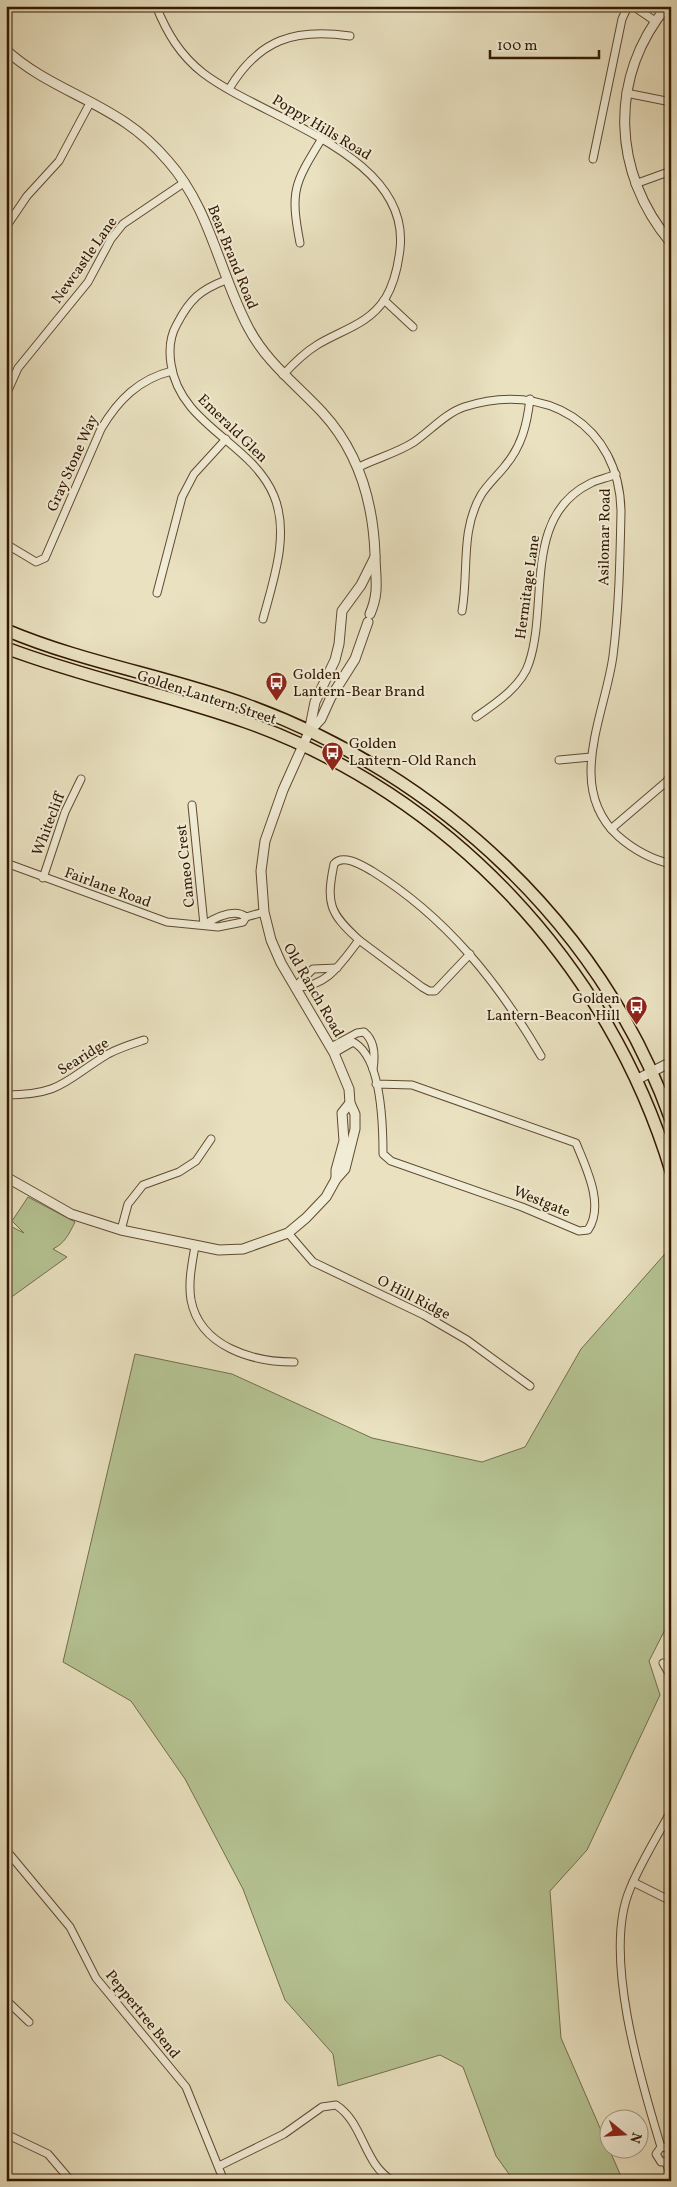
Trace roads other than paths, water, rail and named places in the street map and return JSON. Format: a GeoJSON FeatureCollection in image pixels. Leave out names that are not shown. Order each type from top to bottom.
{"type":"FeatureCollection","features":[{"type":"Feature","properties":{"kind":"main road","name":"Golden Lantern Street"},"geometry":{"type":"LineString","coordinates":[[6,630],[85,658],[225,697],[309,732],[370,763],[420,794],[500,861],[550,913],[580,951],[606,990],[652,1072],[671,1120]]}},
{"type":"Feature","properties":{"kind":"main road","name":"Golden Lantern Street"},"geometry":{"type":"LineString","coordinates":[[6,648],[59,668],[247,722],[303,745],[328,757],[402,801],[446,835],[507,891],[534,920],[598,1006],[636,1080],[652,1116],[671,1171]]}},
{"type":"Feature","properties":{"kind":"street","name":"Poppy Hills Road"},"geometry":{"type":"LineString","coordinates":[[156,6],[168,33],[183,54],[203,73],[355,160],[372,174],[387,193],[394,207],[401,240],[396,275],[384,300],[360,324],[318,345],[283,375]]}},
{"type":"Feature","properties":{"kind":"street"},"geometry":{"type":"LineString","coordinates":[[593,158],[622,19],[628,6]]}},
{"type":"Feature","properties":{"kind":"street"},"geometry":{"type":"LineString","coordinates":[[632,6],[655,21]]}},
{"type":"Feature","properties":{"kind":"street"},"geometry":{"type":"LineString","coordinates":[[667,6],[655,21],[638,54],[626,92],[624,128],[635,184],[644,206],[671,243]]}},
{"type":"Feature","properties":{"kind":"street"},"geometry":{"type":"LineString","coordinates":[[229,89],[258,53],[272,43],[288,36],[306,33],[350,36]]}},
{"type":"Feature","properties":{"kind":"street","name":"Bear Brand Road"},"geometry":{"type":"LineString","coordinates":[[6,50],[46,81],[125,122],[167,160],[185,182],[211,234],[226,280],[249,329],[283,375],[322,412],[341,436],[359,467],[371,509],[378,577],[369,618],[355,659],[320,720],[309,732]]}},
{"type":"Feature","properties":{"kind":"street"},"geometry":{"type":"LineString","coordinates":[[626,92],[671,102]]}},
{"type":"Feature","properties":{"kind":"street"},"geometry":{"type":"LineString","coordinates":[[6,227],[38,181],[59,161],[90,103]]}},
{"type":"Feature","properties":{"kind":"street"},"geometry":{"type":"LineString","coordinates":[[300,243],[293,210],[296,189],[301,172],[321,140]]}},
{"type":"Feature","properties":{"kind":"street"},"geometry":{"type":"LineString","coordinates":[[635,184],[671,172]]}},
{"type":"Feature","properties":{"kind":"street","name":"Newcastle Lane"},"geometry":{"type":"LineString","coordinates":[[6,395],[18,368],[88,282],[111,239],[123,224],[185,182]]}},
{"type":"Feature","properties":{"kind":"street","name":"Emerald Glen"},"geometry":{"type":"LineString","coordinates":[[226,280],[199,292],[181,316],[170,343],[172,371],[176,386],[191,410],[226,439],[258,470],[274,497],[279,513],[280,544],[263,619]]}},
{"type":"Feature","properties":{"kind":"street"},"geometry":{"type":"LineString","coordinates":[[384,300],[413,327]]}},
{"type":"Feature","properties":{"kind":"street","name":"Gray Stone Way"},"geometry":{"type":"LineString","coordinates":[[6,544],[36,562],[45,558],[109,414],[119,402],[142,383],[172,371]]}},
{"type":"Feature","properties":{"kind":"street"},"geometry":{"type":"LineString","coordinates":[[462,611],[466,592],[465,555],[469,526],[481,495],[507,464],[523,438],[530,399]]}},
{"type":"Feature","properties":{"kind":"street","name":"Asilomar Road"},"geometry":{"type":"LineString","coordinates":[[359,467],[413,443],[462,407],[491,400],[530,399],[561,408],[580,423],[596,440],[616,474],[621,491],[621,533],[613,656],[591,757],[594,795],[599,812],[611,829],[639,852],[656,860],[671,864]]}},
{"type":"Feature","properties":{"kind":"street"},"geometry":{"type":"LineString","coordinates":[[157,593],[182,497],[194,474],[226,439]]}},
{"type":"Feature","properties":{"kind":"street","name":"Hermitage Lane"},"geometry":{"type":"LineString","coordinates":[[476,716],[504,698],[529,665],[536,629],[542,557],[549,526],[566,501],[590,483],[616,474]]}},
{"type":"Feature","properties":{"kind":"street","name":"Bear Brand Road"},"geometry":{"type":"LineString","coordinates":[[309,732],[315,702],[335,660],[339,644],[342,611],[361,586],[375,556]]}},
{"type":"Feature","properties":{"kind":"street","name":"Old Ranch Road"},"geometry":{"type":"LineString","coordinates":[[6,1177],[71,1214],[121,1230],[219,1250],[243,1249],[288,1233],[326,1197],[336,1179],[345,1169],[352,1147],[355,1114],[350,1103],[344,1071],[281,963],[271,940],[264,912],[261,871],[265,841],[272,815],[309,732]]}},
{"type":"Feature","properties":{"kind":"street"},"geometry":{"type":"LineString","coordinates":[[559,760],[591,757]]}},
{"type":"Feature","properties":{"kind":"street"},"geometry":{"type":"LineString","coordinates":[[611,829],[666,782],[671,774]]}},
{"type":"Feature","properties":{"kind":"street","name":"Whitecliff"},"geometry":{"type":"LineString","coordinates":[[43,878],[66,812],[81,780]]}},
{"type":"Feature","properties":{"kind":"street","name":"Cameo Crest"},"geometry":{"type":"LineString","coordinates":[[192,805],[204,925]]}},
{"type":"Feature","properties":{"kind":"street"},"geometry":{"type":"LineString","coordinates":[[470,954],[435,991],[432,992],[422,987],[359,940],[341,923],[330,903],[336,861],[351,861],[393,884],[438,921],[470,954],[512,1007],[541,1056]]}},
{"type":"Feature","properties":{"kind":"street","name":"Fairlane Road"},"geometry":{"type":"LineString","coordinates":[[6,863],[167,922],[229,926],[243,922],[246,917],[264,912]]}},
{"type":"Feature","properties":{"kind":"street","name":"Fairlane Road"},"geometry":{"type":"LineString","coordinates":[[204,925],[218,916],[242,914],[246,917]]}},
{"type":"Feature","properties":{"kind":"street"},"geometry":{"type":"LineString","coordinates":[[295,987],[311,986],[327,978],[359,940]]}},
{"type":"Feature","properties":{"kind":"street"},"geometry":{"type":"LineString","coordinates":[[321,968],[327,978]]}},
{"type":"Feature","properties":{"kind":"street"},"geometry":{"type":"LineString","coordinates":[[295,987],[311,970],[337,968]]}},
{"type":"Feature","properties":{"kind":"street","name":"Westgate"},"geometry":{"type":"LineString","coordinates":[[333,1050],[357,1033],[364,1032],[370,1037],[374,1058],[373,1069]]}},
{"type":"Feature","properties":{"kind":"street","name":"Searidge"},"geometry":{"type":"LineString","coordinates":[[6,1095],[33,1095],[52,1090],[68,1083],[110,1053],[144,1040]]}},
{"type":"Feature","properties":{"kind":"street","name":"Westgate"},"geometry":{"type":"LineString","coordinates":[[333,1050],[354,1042],[364,1049],[373,1069],[376,1084],[383,1112],[383,1154],[391,1161],[522,1207],[579,1231],[588,1230],[595,1220],[592,1183],[576,1142],[412,1085],[376,1084]]}},
{"type":"Feature","properties":{"kind":"street"},"geometry":{"type":"LineString","coordinates":[[636,1080],[671,1062]]}},
{"type":"Feature","properties":{"kind":"street","name":"Old Ranch Road"},"geometry":{"type":"LineString","coordinates":[[336,1179],[336,1170],[344,1141],[342,1113],[350,1103]]}},
{"type":"Feature","properties":{"kind":"street"},"geometry":{"type":"LineString","coordinates":[[121,1230],[128,1204],[143,1185],[178,1172],[196,1161],[211,1139]]}},
{"type":"Feature","properties":{"kind":"street","name":"O Hill Ridge"},"geometry":{"type":"LineString","coordinates":[[288,1233],[314,1262],[424,1315],[467,1340],[530,1386]]}},
{"type":"Feature","properties":{"kind":"street"},"geometry":{"type":"LineString","coordinates":[[195,1246],[190,1289],[192,1302],[196,1313],[210,1334],[223,1345],[248,1356],[270,1362],[294,1362]]}},
{"type":"Feature","properties":{"kind":"street"},"geometry":{"type":"LineString","coordinates":[[663,1663],[671,1677]]}},
{"type":"Feature","properties":{"kind":"street"},"geometry":{"type":"LineString","coordinates":[[661,2147],[636,2056],[621,1981],[621,1930],[624,1911],[633,1882],[671,1811]]}},
{"type":"Feature","properties":{"kind":"street","name":"Peppertree Bend"},"geometry":{"type":"LineString","coordinates":[[6,1850],[70,1927],[96,1978],[186,2087],[224,2181]]}},
{"type":"Feature","properties":{"kind":"street"},"geometry":{"type":"LineString","coordinates":[[633,1882],[671,1901]]}},
{"type":"Feature","properties":{"kind":"street"},"geometry":{"type":"LineString","coordinates":[[6,2000],[29,2022]]}},
{"type":"Feature","properties":{"kind":"street"},"geometry":{"type":"LineString","coordinates":[[219,2166],[284,2134],[322,2107],[336,2105],[344,2110],[355,2124],[373,2161],[387,2178],[393,2181]]}},
{"type":"Feature","properties":{"kind":"street"},"geometry":{"type":"LineString","coordinates":[[6,2134],[48,2154],[71,2181]]}},
{"type":"Feature","properties":{"kind":"street"},"geometry":{"type":"LineString","coordinates":[[661,2147],[671,2148]]}},
{"type":"Feature","properties":{"kind":"street"},"geometry":{"type":"LineString","coordinates":[[661,2147],[657,2152],[657,2157],[661,2162],[668,2162],[671,2176]]}},
{"type":"Feature","properties":{"kind":"place","name":"Golden Lantern-Bear Brand"},"geometry":{"type":"Point","coordinates":[277,702]}},
{"type":"Feature","properties":{"kind":"place","name":"Golden Lantern-Old Ranch"},"geometry":{"type":"Point","coordinates":[333,771]}},
{"type":"Feature","properties":{"kind":"place","name":"Golden Lantern-Beacon Hill"},"geometry":{"type":"Point","coordinates":[636,1026]}}]}
